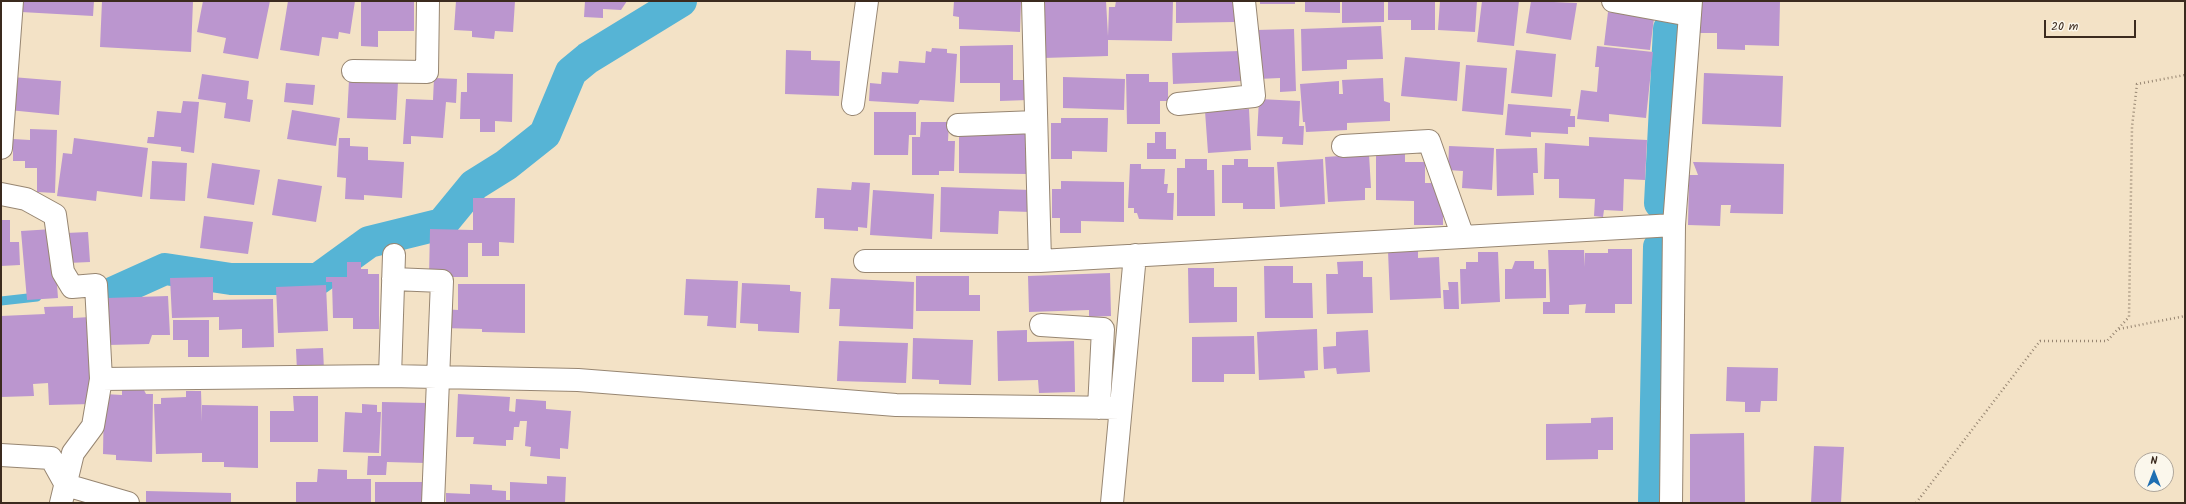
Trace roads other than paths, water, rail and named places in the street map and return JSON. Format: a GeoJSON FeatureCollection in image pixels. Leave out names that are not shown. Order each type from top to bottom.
{"type":"FeatureCollection","features":[{"type":"Feature","properties":{"kind":"street"},"geometry":{"type":"LineString","coordinates":[[1,148],[12,1]]}},
{"type":"Feature","properties":{"kind":"street"},"geometry":{"type":"LineString","coordinates":[[353,71],[427,72],[428,1]]}},
{"type":"Feature","properties":{"kind":"street"},"geometry":{"type":"LineString","coordinates":[[853,104],[867,1]]}},
{"type":"Feature","properties":{"kind":"street"},"geometry":{"type":"LineString","coordinates":[[1033,1],[1040,261]]}},
{"type":"Feature","properties":{"kind":"street"},"geometry":{"type":"LineString","coordinates":[[1178,104],[1254,96],[1244,1]]}},
{"type":"Feature","properties":{"kind":"street"},"geometry":{"type":"LineString","coordinates":[[1613,1],[1691,8],[1674,225],[1671,503]]}},
{"type":"Feature","properties":{"kind":"street"},"geometry":{"type":"LineString","coordinates":[[958,125],[1036,122]]}},
{"type":"Feature","properties":{"kind":"street"},"geometry":{"type":"LineString","coordinates":[[1343,146],[1429,141],[1463,237]]}},
{"type":"Feature","properties":{"kind":"street"},"geometry":{"type":"LineString","coordinates":[[1,194],[26,199],[54,215],[63,272],[72,287],[96,285],[101,379],[93,426],[72,453],[64,494]]}},
{"type":"Feature","properties":{"kind":"street"},"geometry":{"type":"LineString","coordinates":[[865,261],[1040,261],[1674,225]]}},
{"type":"Feature","properties":{"kind":"street"},"geometry":{"type":"LineString","coordinates":[[390,376],[394,255]]}},
{"type":"Feature","properties":{"kind":"street"},"geometry":{"type":"LineString","coordinates":[[1112,503],[1135,255]]}},
{"type":"Feature","properties":{"kind":"street"},"geometry":{"type":"LineString","coordinates":[[393,279],[442,281],[432,503]]}},
{"type":"Feature","properties":{"kind":"street"},"geometry":{"type":"LineString","coordinates":[[1041,325],[1103,329],[1099,408]]}},
{"type":"Feature","properties":{"kind":"street"},"geometry":{"type":"LineString","coordinates":[[101,379],[390,376],[578,380],[896,405],[1120,408]]}},
{"type":"Feature","properties":{"kind":"street"},"geometry":{"type":"LineString","coordinates":[[1,455],[51,458],[64,494]]}},
{"type":"Feature","properties":{"kind":"street"},"geometry":{"type":"LineString","coordinates":[[64,494],[128,503]]}},
{"type":"Feature","properties":{"kind":"waterway"},"geometry":{"type":"LineString","coordinates":[[114,292],[165,269],[231,279],[318,279],[369,242],[442,224],[474,185],[506,165],[545,134],[571,72],[588,58],[681,1]]}},
{"type":"Feature","properties":{"kind":"waterway"},"geometry":{"type":"LineString","coordinates":[[1660,203],[1669,29]]}},
{"type":"Feature","properties":{"kind":"waterway"},"geometry":{"type":"LineString","coordinates":[[1654,503],[1659,247]]}},
{"type":"Feature","properties":{"kind":"waterway"},"geometry":{"type":"LineString","coordinates":[[1,301],[37,297]]}}]}
